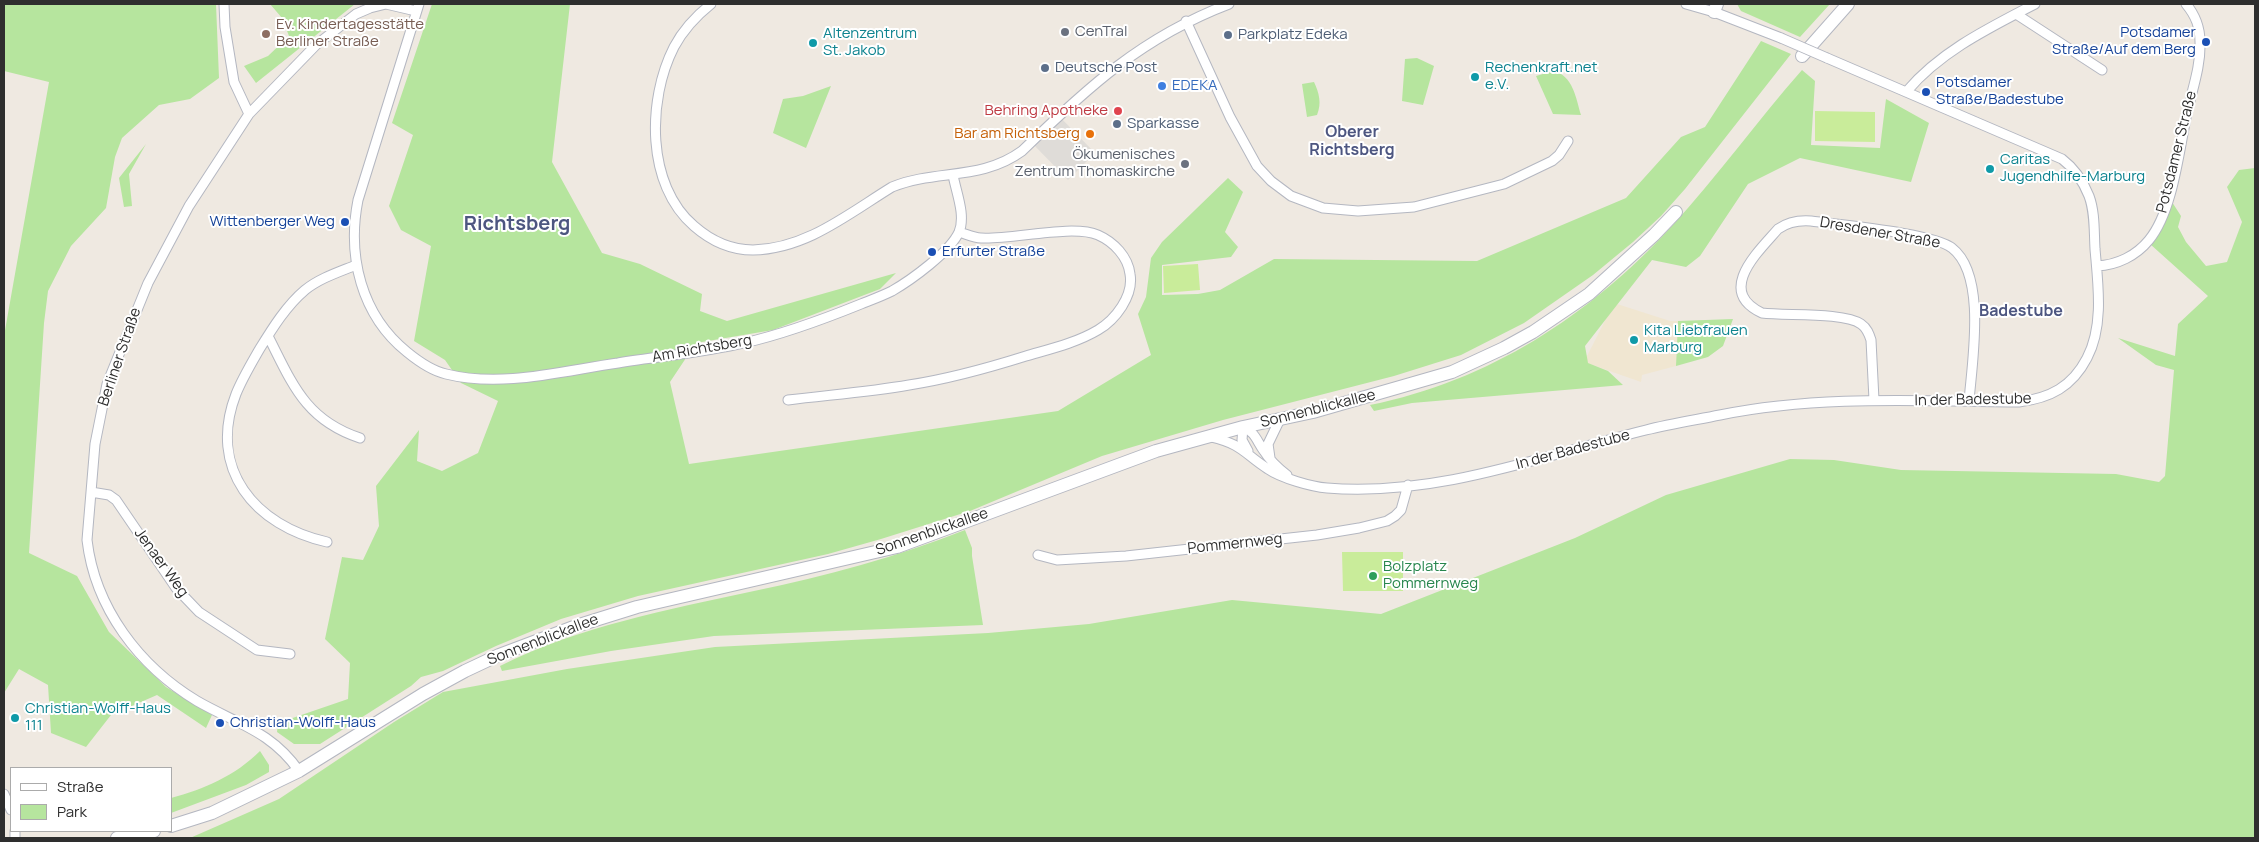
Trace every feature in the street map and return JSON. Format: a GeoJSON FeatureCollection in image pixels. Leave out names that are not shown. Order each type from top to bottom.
{"type":"FeatureCollection","features":[{"type":"Feature","properties":{"kind":"main road"},"geometry":{"type":"LineString","coordinates":[[1802,56],[1848,4]]}},
{"type":"Feature","properties":{"kind":"main road","name":"Sonnenblickallee"},"geometry":{"type":"LineString","coordinates":[[172,826],[212,813],[299,771],[422,694],[465,671],[499,655],[576,626],[637,607],[897,548],[1156,451],[1243,427],[1312,412],[1428,380],[1467,366],[1533,332],[1588,294],[1654,235],[1676,212]]}},
{"type":"Feature","properties":{"kind":"main road"},"geometry":{"type":"LineString","coordinates":[[117,838],[149,832]]}},
{"type":"Feature","properties":{"kind":"street"},"geometry":{"type":"LineString","coordinates":[[224,4],[225,27],[234,82],[249,114]]}},
{"type":"Feature","properties":{"kind":"street","name":"Berliner Straße"},"geometry":{"type":"LineString","coordinates":[[299,771],[285,753],[269,739],[197,701],[167,679],[131,644],[121,631],[103,596],[92,567],[87,540],[90,492],[99,416],[107,384],[136,309],[161,255],[189,206],[249,114],[316,45],[356,14],[386,4],[418,7]]}},
{"type":"Feature","properties":{"kind":"street"},"geometry":{"type":"LineString","coordinates":[[711,4],[696,16],[675,46],[667,64],[661,84],[657,115],[658,151],[667,191],[680,212],[700,231],[716,241],[736,248],[751,250],[782,246],[824,231],[892,187],[912,179],[988,169],[1014,157],[1104,74],[1186,21],[1229,4]]}},
{"type":"Feature","properties":{"kind":"street"},"geometry":{"type":"LineString","coordinates":[[1686,4],[1716,8]]}},
{"type":"Feature","properties":{"kind":"street"},"geometry":{"type":"LineString","coordinates":[[1907,91],[1922,73],[1963,43],[2035,4]]}},
{"type":"Feature","properties":{"kind":"street","name":"Potsdamer Straße"},"geometry":{"type":"LineString","coordinates":[[2096,266],[2110,265],[2124,260],[2140,249],[2150,239],[2164,214],[2200,55],[2198,24],[2194,13],[2186,4]]}},
{"type":"Feature","properties":{"kind":"street","name":"Am Richtsberg"},"geometry":{"type":"LineString","coordinates":[[418,7],[358,200],[354,223],[356,265],[366,300],[380,324],[397,344],[417,360],[444,374],[484,380],[530,376],[744,343],[810,323],[892,291],[935,260],[959,232]]}},
{"type":"Feature","properties":{"kind":"street","name":"In der Badestube"},"geometry":{"type":"LineString","coordinates":[[1208,437],[1232,442],[1271,471],[1294,479],[1325,488],[1370,489],[1476,475],[1646,430],[1723,414],[1817,403],[1874,400],[2019,402],[2048,396],[2071,380],[2087,358],[2096,332],[2098,299],[2093,211],[2088,194],[2071,166],[2062,159],[1780,38],[1716,8]]}},
{"type":"Feature","properties":{"kind":"street"},"geometry":{"type":"LineString","coordinates":[[2016,14],[2102,70]]}},
{"type":"Feature","properties":{"kind":"street"},"geometry":{"type":"LineString","coordinates":[[1186,21],[1230,117],[1257,166],[1271,181],[1291,196],[1323,208],[1358,211],[1414,207],[1504,184],[1552,161],[1559,155],[1568,141]]}},
{"type":"Feature","properties":{"kind":"street"},"geometry":{"type":"LineString","coordinates":[[788,400],[909,385],[987,368],[1062,346],[1098,330],[1121,309],[1131,279],[1129,267],[1117,249],[1099,236],[1084,232],[980,238],[959,232],[962,219],[953,175]]}},
{"type":"Feature","properties":{"kind":"street","name":"Dresdener Straße"},"geometry":{"type":"LineString","coordinates":[[1874,400],[1871,340],[1869,333],[1861,324],[1846,318],[1762,313],[1752,308],[1741,294],[1740,285],[1746,270],[1778,228],[1800,220],[1901,234],[1938,241],[1951,246],[1960,255],[1970,277],[1973,300],[1969,402]]}},
{"type":"Feature","properties":{"kind":"street"},"geometry":{"type":"LineString","coordinates":[[327,542],[291,532],[268,517],[246,493],[235,474],[228,454],[228,425],[236,393],[280,317],[305,290],[328,276],[356,265]]}},
{"type":"Feature","properties":{"kind":"street"},"geometry":{"type":"LineString","coordinates":[[268,336],[302,399],[311,410],[324,421],[348,434],[360,438]]}},
{"type":"Feature","properties":{"kind":"street"},"geometry":{"type":"LineString","coordinates":[[1270,459],[1268,444],[1280,419]]}},
{"type":"Feature","properties":{"kind":"street"},"geometry":{"type":"LineString","coordinates":[[1243,427],[1242,440],[1250,454]]}},
{"type":"Feature","properties":{"kind":"street","name":"In der Badestube"},"geometry":{"type":"LineString","coordinates":[[1243,427],[1255,434],[1270,459],[1294,479]]}},
{"type":"Feature","properties":{"kind":"street","name":"Pommernweg"},"geometry":{"type":"LineString","coordinates":[[1038,555],[1057,560],[1126,556],[1317,535],[1387,521],[1401,510],[1408,485]]}},
{"type":"Feature","properties":{"kind":"street","name":"Jenaer Weg"},"geometry":{"type":"LineString","coordinates":[[90,492],[109,495],[116,500],[176,588],[199,612],[251,648],[264,652],[290,654]]}},
{"type":"Feature","properties":{"kind":"street"},"geometry":{"type":"LineString","coordinates":[[4,794],[10,808]]}},
{"type":"Feature","properties":{"kind":"shaded area"},"geometry":{"type":"Polygon","coordinates":[[[1059,116],[1095,153],[1068,180],[1031,142],[1059,116]]]}},
{"type":"Feature","properties":{"kind":"shaded area"},"geometry":{"type":"Polygon","coordinates":[[[1614,303],[1670,321],[1678,321],[1676,366],[1642,375],[1641,382],[1584,362],[1614,303]]]}},
{"type":"Feature","properties":{"kind":"green space"},"geometry":{"type":"Polygon","coordinates":[[[4,4],[216,4],[219,78],[190,99],[159,105],[122,138],[115,157],[106,208],[71,246],[48,291],[44,323],[29,553],[77,576],[109,632],[166,687],[212,715],[206,728],[157,695],[111,715],[86,747],[51,733],[48,685],[19,669],[4,693],[4,336],[49,82],[4,71],[4,4]]]}},
{"type":"Feature","properties":{"kind":"green space"},"geometry":{"type":"Polygon","coordinates":[[[270,4],[355,4],[256,83],[244,66],[268,56],[289,36],[282,18],[270,4]]]}},
{"type":"Feature","properties":{"kind":"green space"},"geometry":{"type":"Polygon","coordinates":[[[432,4],[570,4],[552,162],[602,253],[640,264],[702,294],[700,311],[727,321],[896,273],[880,289],[773,330],[696,343],[670,382],[689,464],[1058,411],[1151,355],[1138,314],[1146,297],[1151,258],[1162,242],[1228,178],[1243,192],[1225,232],[1238,247],[1231,257],[1162,265],[1162,295],[1198,294],[1220,290],[1274,259],[1477,261],[1626,198],[1681,137],[1705,127],[1761,41],[1791,54],[1685,189],[1661,216],[1633,242],[1593,275],[1524,323],[1461,355],[1394,376],[1223,420],[1102,456],[970,511],[881,539],[828,554],[638,596],[561,619],[496,646],[443,671],[421,677],[411,686],[320,744],[294,744],[277,732],[278,723],[348,699],[350,663],[325,639],[342,557],[363,560],[379,526],[376,486],[419,430],[417,461],[442,471],[478,453],[498,401],[461,383],[445,360],[414,341],[431,246],[401,230],[389,206],[413,135],[392,123],[432,4]]]}},
{"type":"Feature","properties":{"kind":"green space"},"geometry":{"type":"Polygon","coordinates":[[[1737,4],[1830,4],[1800,37],[1741,11],[1737,4]]]}},
{"type":"Feature","properties":{"kind":"green space"},"geometry":{"type":"Polygon","coordinates":[[[1417,58],[1434,66],[1423,105],[1402,101],[1405,59],[1417,58]]]}},
{"type":"Feature","properties":{"kind":"green space"},"geometry":{"type":"Polygon","coordinates":[[[1802,70],[1815,81],[1811,145],[1880,148],[1886,99],[1929,123],[1911,182],[1800,158],[1748,184],[1700,256],[1686,267],[1652,260],[1585,346],[1588,363],[1608,371],[1623,385],[1412,403],[1374,411],[1370,405],[1414,394],[1456,380],[1496,362],[1571,316],[1606,289],[1671,227],[1705,189],[1802,70]]]}},
{"type":"Feature","properties":{"kind":"green space"},"geometry":{"type":"Polygon","coordinates":[[[1553,71],[1565,77],[1573,88],[1581,115],[1553,114],[1536,76],[1553,71]]]}},
{"type":"Feature","properties":{"kind":"green space"},"geometry":{"type":"Polygon","coordinates":[[[1314,82],[1319,98],[1319,111],[1317,115],[1307,117],[1302,84],[1314,82]]]}},
{"type":"Feature","properties":{"kind":"green space"},"geometry":{"type":"Polygon","coordinates":[[[831,86],[806,148],[773,133],[783,99],[803,96],[831,86]]]}},
{"type":"Feature","properties":{"kind":"green space"},"geometry":{"type":"Polygon","coordinates":[[[1815,111],[1875,112],[1875,142],[1815,141],[1815,111]]]}},
{"type":"Feature","properties":{"kind":"green space"},"geometry":{"type":"Polygon","coordinates":[[[146,144],[129,174],[132,206],[124,207],[119,178],[146,144]]]}},
{"type":"Feature","properties":{"kind":"green space"},"geometry":{"type":"Polygon","coordinates":[[[2255,168],[2255,838],[190,838],[279,799],[394,722],[443,692],[567,669],[715,647],[988,633],[1089,624],[1232,600],[1381,614],[1575,538],[1666,495],[1790,459],[1834,460],[1901,470],[2116,474],[2159,482],[2165,476],[2174,370],[2156,365],[2118,338],[2175,356],[2178,324],[2208,296],[2150,244],[2172,202],[2181,216],[2178,227],[2186,242],[2206,266],[2227,262],[2242,222],[2227,187],[2239,170],[2255,168]]]}},
{"type":"Feature","properties":{"kind":"green space"},"geometry":{"type":"Polygon","coordinates":[[[1198,264],[1200,290],[1164,293],[1163,266],[1198,264]]]}},
{"type":"Feature","properties":{"kind":"green space"},"geometry":{"type":"Polygon","coordinates":[[[1733,319],[1723,346],[1708,357],[1676,366],[1678,321],[1733,319]]]}},
{"type":"Feature","properties":{"kind":"green space"},"geometry":{"type":"Polygon","coordinates":[[[965,530],[972,548],[983,625],[714,636],[611,651],[502,671],[500,666],[561,640],[593,630],[656,613],[834,572],[913,549],[965,530]]]}},
{"type":"Feature","properties":{"kind":"green space","name":"Bolzplatz Pommernweg"},"geometry":{"type":"Polygon","coordinates":[[[1342,552],[1403,552],[1403,591],[1343,591],[1342,552]]]}},
{"type":"Feature","properties":{"kind":"green space"},"geometry":{"type":"Polygon","coordinates":[[[260,751],[269,765],[269,772],[246,785],[172,813],[172,798],[218,780],[250,760],[260,751]]]}},
{"type":"Feature","properties":{"kind":"place","name":"CenTral"},"geometry":{"type":"Point","coordinates":[1065,32]}},
{"type":"Feature","properties":{"kind":"place","name":"Ev. Kindertagesstätte Berliner Straße"},"geometry":{"type":"Point","coordinates":[266,34]}},
{"type":"Feature","properties":{"kind":"place","name":"Parkplatz Edeka"},"geometry":{"type":"Point","coordinates":[1228,35]}},
{"type":"Feature","properties":{"kind":"place","name":"Potsdamer Straße/Auf dem Berg"},"geometry":{"type":"Point","coordinates":[2206,42]}},
{"type":"Feature","properties":{"kind":"place","name":"Altenzentrum St. Jakob"},"geometry":{"type":"Point","coordinates":[813,43]}},
{"type":"Feature","properties":{"kind":"place","name":"Deutsche Post"},"geometry":{"type":"Point","coordinates":[1045,68]}},
{"type":"Feature","properties":{"kind":"place","name":"Rechenkraft.net e.V."},"geometry":{"type":"Point","coordinates":[1475,77]}},
{"type":"Feature","properties":{"kind":"place","name":"EDEKA"},"geometry":{"type":"Point","coordinates":[1162,86]}},
{"type":"Feature","properties":{"kind":"place","name":"Potsdamer Straße/Badestube"},"geometry":{"type":"Point","coordinates":[1926,92]}},
{"type":"Feature","properties":{"kind":"place","name":"Behring Apotheke"},"geometry":{"type":"Point","coordinates":[1118,111]}},
{"type":"Feature","properties":{"kind":"place","name":"Sparkasse"},"geometry":{"type":"Point","coordinates":[1117,124]}},
{"type":"Feature","properties":{"kind":"place","name":"Bar am Richtsberg"},"geometry":{"type":"Point","coordinates":[1090,134]}},
{"type":"Feature","properties":{"kind":"place","name":"Ökumenisches Zentrum Thomaskirche"},"geometry":{"type":"Point","coordinates":[1185,164]}},
{"type":"Feature","properties":{"kind":"place","name":"Caritas Jugendhilfe-Marburg"},"geometry":{"type":"Point","coordinates":[1990,169]}},
{"type":"Feature","properties":{"kind":"place","name":"Wittenberger Weg"},"geometry":{"type":"Point","coordinates":[345,222]}},
{"type":"Feature","properties":{"kind":"place","name":"Erfurter Straße"},"geometry":{"type":"Point","coordinates":[932,252]}},
{"type":"Feature","properties":{"kind":"place","name":"Kita Liebfrauen Marburg"},"geometry":{"type":"Point","coordinates":[1634,340]}},
{"type":"Feature","properties":{"kind":"place","name":"Bolzplatz Pommernweg"},"geometry":{"type":"Point","coordinates":[1373,576]}},
{"type":"Feature","properties":{"kind":"place","name":"Christian-Wolff-Haus 111"},"geometry":{"type":"Point","coordinates":[15,718]}},
{"type":"Feature","properties":{"kind":"place","name":"Christian-Wolff-Haus"},"geometry":{"type":"Point","coordinates":[220,723]}},
{"type":"Feature","properties":{"kind":"district","name":"Oberer Richtsberg"},"geometry":{"type":"Point","coordinates":[1352,142]}},
{"type":"Feature","properties":{"kind":"district","name":"Richtsberg"},"geometry":{"type":"Point","coordinates":[517,224]}},
{"type":"Feature","properties":{"kind":"district","name":"Badestube"},"geometry":{"type":"Point","coordinates":[2021,312]}}]}
